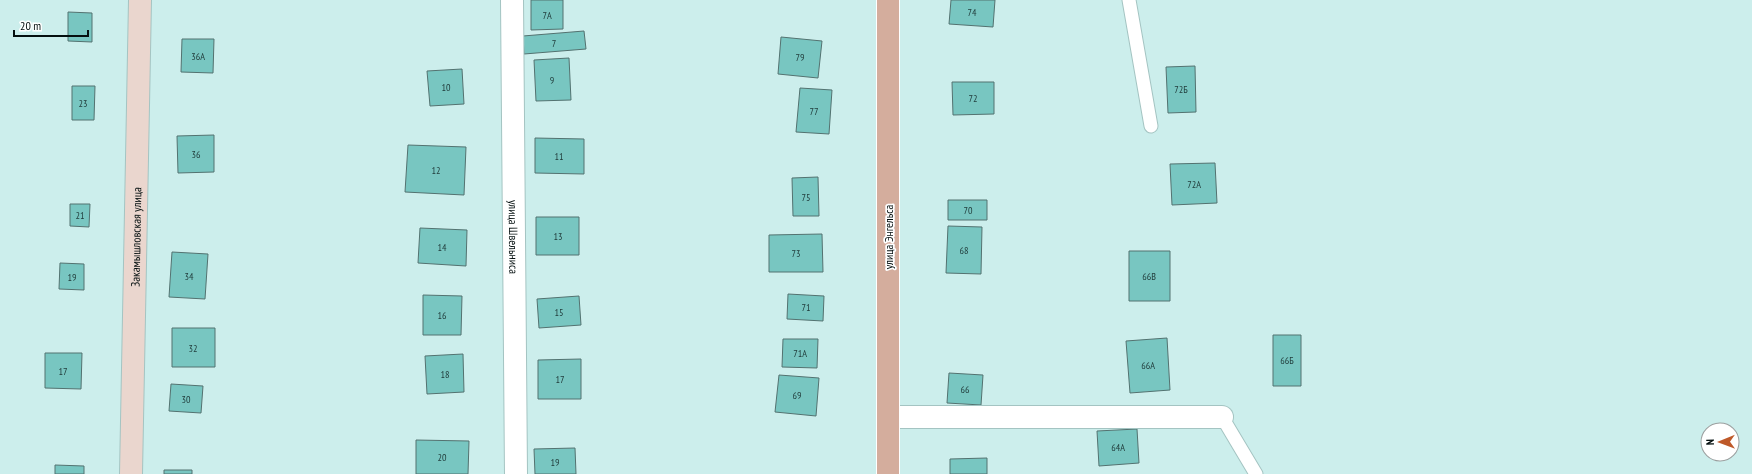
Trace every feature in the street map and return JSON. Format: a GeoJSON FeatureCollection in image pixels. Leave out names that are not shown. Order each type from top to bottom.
{"type":"FeatureCollection","features":[{"type":"Feature","properties":{"kind":"main road","name":"улица Энгельса"},"geometry":{"type":"LineString","coordinates":[[888,0],[888,474]]}},
{"type":"Feature","properties":{"kind":"street","name":"Закамышловская улица"},"geometry":{"type":"LineString","coordinates":[[131,474],[140,0]]}},
{"type":"Feature","properties":{"kind":"street","name":"улица Швельниса"},"geometry":{"type":"LineString","coordinates":[[512,0],[516,474]]}},
{"type":"Feature","properties":{"kind":"street"},"geometry":{"type":"LineString","coordinates":[[888,417],[1222,417]]}},
{"type":"Feature","properties":{"kind":"lane"},"geometry":{"type":"LineString","coordinates":[[1129,0],[1151,126]]}},
{"type":"Feature","properties":{"kind":"lane"},"geometry":{"type":"LineString","coordinates":[[1222,417],[1256,474]]}},
{"type":"Feature","properties":{"kind":"building"},"geometry":{"type":"Polygon","coordinates":[[[531,0],[563,0],[563,29],[531,30],[531,0]]]}},
{"type":"Feature","properties":{"kind":"building"},"geometry":{"type":"Polygon","coordinates":[[[951,0],[995,0],[993,27],[949,24],[951,0]]]}},
{"type":"Feature","properties":{"kind":"building"},"geometry":{"type":"Polygon","coordinates":[[[68,12],[92,13],[92,42],[68,41],[68,12]]]}},
{"type":"Feature","properties":{"kind":"building"},"geometry":{"type":"Polygon","coordinates":[[[584,31],[586,49],[524,54],[523,36],[584,31]]]}},
{"type":"Feature","properties":{"kind":"building"},"geometry":{"type":"Polygon","coordinates":[[[781,37],[822,41],[818,78],[778,74],[781,37]]]}},
{"type":"Feature","properties":{"kind":"building"},"geometry":{"type":"Polygon","coordinates":[[[182,39],[214,39],[213,73],[181,72],[182,39]]]}},
{"type":"Feature","properties":{"kind":"building"},"geometry":{"type":"Polygon","coordinates":[[[569,58],[571,100],[536,101],[534,60],[569,58]]]}},
{"type":"Feature","properties":{"kind":"building"},"geometry":{"type":"Polygon","coordinates":[[[1195,66],[1196,112],[1168,113],[1166,67],[1195,66]]]}},
{"type":"Feature","properties":{"kind":"building"},"geometry":{"type":"Polygon","coordinates":[[[462,69],[464,104],[430,106],[427,71],[462,69]]]}},
{"type":"Feature","properties":{"kind":"building"},"geometry":{"type":"Polygon","coordinates":[[[952,82],[994,82],[994,114],[953,115],[952,82]]]}},
{"type":"Feature","properties":{"kind":"building"},"geometry":{"type":"Polygon","coordinates":[[[72,86],[95,86],[94,120],[72,120],[72,86]]]}},
{"type":"Feature","properties":{"kind":"building"},"geometry":{"type":"Polygon","coordinates":[[[800,88],[832,90],[829,134],[796,132],[800,88]]]}},
{"type":"Feature","properties":{"kind":"building"},"geometry":{"type":"Polygon","coordinates":[[[214,135],[214,172],[178,173],[177,136],[214,135]]]}},
{"type":"Feature","properties":{"kind":"building"},"geometry":{"type":"Polygon","coordinates":[[[535,138],[584,139],[584,174],[535,173],[535,138]]]}},
{"type":"Feature","properties":{"kind":"building"},"geometry":{"type":"Polygon","coordinates":[[[408,145],[466,147],[464,195],[405,192],[408,145]]]}},
{"type":"Feature","properties":{"kind":"building"},"geometry":{"type":"Polygon","coordinates":[[[1215,163],[1217,203],[1172,205],[1170,164],[1215,163]]]}},
{"type":"Feature","properties":{"kind":"building"},"geometry":{"type":"Polygon","coordinates":[[[818,177],[819,216],[793,216],[792,178],[818,177]]]}},
{"type":"Feature","properties":{"kind":"building"},"geometry":{"type":"Polygon","coordinates":[[[948,200],[987,200],[987,220],[948,220],[948,200]]]}},
{"type":"Feature","properties":{"kind":"building"},"geometry":{"type":"Polygon","coordinates":[[[70,204],[90,204],[89,227],[70,226],[70,204]]]}},
{"type":"Feature","properties":{"kind":"building"},"geometry":{"type":"Polygon","coordinates":[[[536,217],[579,217],[579,255],[536,255],[536,217]]]}},
{"type":"Feature","properties":{"kind":"building"},"geometry":{"type":"Polygon","coordinates":[[[948,226],[982,227],[981,274],[946,273],[948,226]]]}},
{"type":"Feature","properties":{"kind":"building"},"geometry":{"type":"Polygon","coordinates":[[[420,228],[467,230],[466,266],[418,263],[420,228]]]}},
{"type":"Feature","properties":{"kind":"building"},"geometry":{"type":"Polygon","coordinates":[[[822,234],[823,272],[769,272],[769,235],[822,234]]]}},
{"type":"Feature","properties":{"kind":"building"},"geometry":{"type":"Polygon","coordinates":[[[1129,251],[1170,251],[1170,301],[1129,301],[1129,251]]]}},
{"type":"Feature","properties":{"kind":"building"},"geometry":{"type":"Polygon","coordinates":[[[172,252],[208,254],[205,299],[169,297],[172,252]]]}},
{"type":"Feature","properties":{"kind":"building"},"geometry":{"type":"Polygon","coordinates":[[[60,263],[84,264],[84,290],[59,289],[60,263]]]}},
{"type":"Feature","properties":{"kind":"building"},"geometry":{"type":"Polygon","coordinates":[[[788,294],[824,296],[823,321],[787,319],[788,294]]]}},
{"type":"Feature","properties":{"kind":"building"},"geometry":{"type":"Polygon","coordinates":[[[423,295],[462,296],[461,335],[423,335],[423,295]]]}},
{"type":"Feature","properties":{"kind":"building"},"geometry":{"type":"Polygon","coordinates":[[[579,296],[581,325],[539,328],[537,299],[579,296]]]}},
{"type":"Feature","properties":{"kind":"building"},"geometry":{"type":"Polygon","coordinates":[[[172,328],[215,328],[215,367],[172,367],[172,328]]]}},
{"type":"Feature","properties":{"kind":"building"},"geometry":{"type":"Polygon","coordinates":[[[1273,335],[1301,335],[1301,386],[1273,386],[1273,335]]]}},
{"type":"Feature","properties":{"kind":"building"},"geometry":{"type":"Polygon","coordinates":[[[1167,338],[1170,390],[1130,393],[1126,341],[1167,338]]]}},
{"type":"Feature","properties":{"kind":"building"},"geometry":{"type":"Polygon","coordinates":[[[783,339],[818,339],[817,368],[782,367],[783,339]]]}},
{"type":"Feature","properties":{"kind":"building"},"geometry":{"type":"Polygon","coordinates":[[[45,353],[82,353],[81,389],[45,388],[45,353]]]}},
{"type":"Feature","properties":{"kind":"building"},"geometry":{"type":"Polygon","coordinates":[[[463,354],[464,392],[427,394],[425,356],[463,354]]]}},
{"type":"Feature","properties":{"kind":"building"},"geometry":{"type":"Polygon","coordinates":[[[581,359],[581,399],[538,399],[538,360],[581,359]]]}},
{"type":"Feature","properties":{"kind":"building"},"geometry":{"type":"Polygon","coordinates":[[[949,373],[983,375],[981,405],[947,403],[949,373]]]}},
{"type":"Feature","properties":{"kind":"building"},"geometry":{"type":"Polygon","coordinates":[[[779,375],[819,378],[816,416],[775,412],[779,375]]]}},
{"type":"Feature","properties":{"kind":"building"},"geometry":{"type":"Polygon","coordinates":[[[171,384],[203,386],[201,413],[169,411],[171,384]]]}},
{"type":"Feature","properties":{"kind":"building"},"geometry":{"type":"Polygon","coordinates":[[[1137,429],[1139,463],[1099,466],[1097,431],[1137,429]]]}},
{"type":"Feature","properties":{"kind":"building"},"geometry":{"type":"Polygon","coordinates":[[[416,440],[469,441],[468,474],[416,474],[416,440]]]}},
{"type":"Feature","properties":{"kind":"building"},"geometry":{"type":"Polygon","coordinates":[[[575,448],[576,474],[535,474],[534,449],[575,448]]]}},
{"type":"Feature","properties":{"kind":"building"},"geometry":{"type":"Polygon","coordinates":[[[987,458],[987,474],[950,474],[950,459],[987,458]]]}},
{"type":"Feature","properties":{"kind":"building"},"geometry":{"type":"Polygon","coordinates":[[[55,465],[84,466],[84,474],[55,474],[55,465]]]}},
{"type":"Feature","properties":{"kind":"building"},"geometry":{"type":"Polygon","coordinates":[[[164,470],[192,470],[192,474],[164,474],[164,470]]]}}]}
